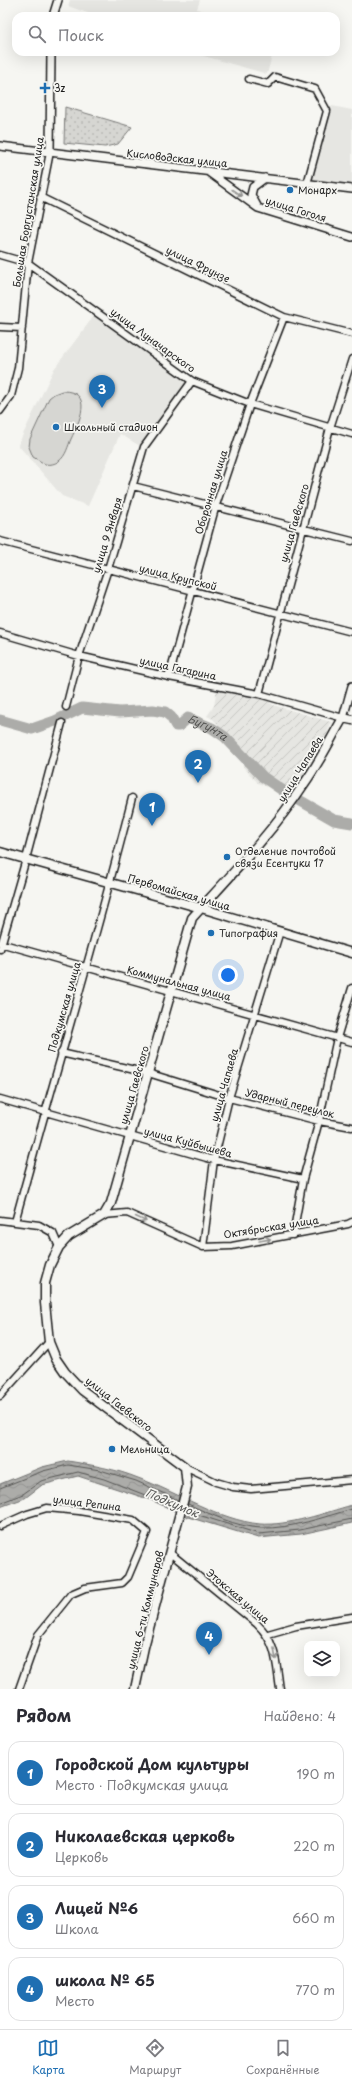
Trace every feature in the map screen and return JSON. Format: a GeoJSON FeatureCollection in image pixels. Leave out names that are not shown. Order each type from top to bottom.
{"type":"FeatureCollection","features":[{"type":"Feature","properties":{"kind":"main road","name":"улица Гагарина"},"geometry":{"type":"LineString","coordinates":[[343,718],[352,720]]}},
{"type":"Feature","properties":{"kind":"main road","name":"улица Чапаева"},"geometry":{"type":"LineString","coordinates":[[201,908],[223,886],[287,809],[305,784],[343,718]]}},
{"type":"Feature","properties":{"kind":"main road","name":"Первомайская улица"},"geometry":{"type":"LineString","coordinates":[[0,852],[201,908],[352,953]]}},
{"type":"Feature","properties":{"kind":"main road","name":"улица Гаевского"},"geometry":{"type":"LineString","coordinates":[[185,1467],[82,1390],[65,1372],[56,1359],[49,1342],[46,1323],[46,1283],[50,1265],[59,1247],[68,1236],[89,1226],[104,1215],[111,1203],[188,926],[192,918],[201,908]]}},
{"type":"Feature","properties":{"kind":"main road","name":"улица 6-ти Коммунаров"},"geometry":{"type":"LineString","coordinates":[[136,1689],[144,1647],[187,1487],[185,1467]]}},
{"type":"Feature","properties":{"kind":"street"},"geometry":{"type":"LineString","coordinates":[[54,12],[58,0]]}},
{"type":"Feature","properties":{"kind":"street","name":"Большая Боргустанская улица"},"geometry":{"type":"LineString","coordinates":[[0,412],[11,396],[18,368],[28,263],[50,152],[51,56]]}},
{"type":"Feature","properties":{"kind":"street"},"geometry":{"type":"LineString","coordinates":[[249,79],[268,84],[275,77],[315,89],[327,110],[307,184]]}},
{"type":"Feature","properties":{"kind":"street","name":"Кисловодская улица"},"geometry":{"type":"LineString","coordinates":[[0,146],[161,167],[205,170],[352,189]]}},
{"type":"Feature","properties":{"kind":"street","name":"улица Гоголя"},"geometry":{"type":"LineString","coordinates":[[205,170],[258,208],[352,237]]}},
{"type":"Feature","properties":{"kind":"street","name":"улица Гоголя"},"geometry":{"type":"LineString","coordinates":[[258,208],[251,195],[253,187],[265,178]]}},
{"type":"Feature","properties":{"kind":"street","name":"улица Фрунзе"},"geometry":{"type":"LineString","coordinates":[[40,197],[284,317],[352,334]]}},
{"type":"Feature","properties":{"kind":"street","name":"улица Луначарского"},"geometry":{"type":"LineString","coordinates":[[0,255],[28,263],[192,381],[250,404],[352,434]]}},
{"type":"Feature","properties":{"kind":"street","name":"Оборонная улица"},"geometry":{"type":"LineString","coordinates":[[169,677],[216,505],[250,404],[284,317]]}},
{"type":"Feature","properties":{"kind":"street"},"geometry":{"type":"LineString","coordinates":[[0,326],[22,328]]}},
{"type":"Feature","properties":{"kind":"street","name":"улица Гаевского"},"geometry":{"type":"LineString","coordinates":[[259,694],[279,613],[330,428],[352,359]]}},
{"type":"Feature","properties":{"kind":"street","name":"улица 9 Января"},"geometry":{"type":"LineString","coordinates":[[66,707],[78,656],[108,569],[144,447],[192,381]]}},
{"type":"Feature","properties":{"kind":"street"},"geometry":{"type":"LineString","coordinates":[[133,486],[216,505],[352,541]]}},
{"type":"Feature","properties":{"kind":"street","name":"улица Крупской"},"geometry":{"type":"LineString","coordinates":[[0,541],[352,632]]}},
{"type":"Feature","properties":{"kind":"street","name":"улица Гагарина"},"geometry":{"type":"LineString","coordinates":[[0,633],[78,656],[169,677],[259,694],[343,718]]}},
{"type":"Feature","properties":{"kind":"street","name":"улица Чапаева"},"geometry":{"type":"LineString","coordinates":[[343,718],[352,686]]}},
{"type":"Feature","properties":{"kind":"street"},"geometry":{"type":"LineString","coordinates":[[0,945],[26,859],[62,723]]}},
{"type":"Feature","properties":{"kind":"street","name":"Подкумская улица"},"geometry":{"type":"LineString","coordinates":[[15,1222],[44,1112],[110,882],[132,798]]}},
{"type":"Feature","properties":{"kind":"street","name":"улица Чапаева"},"geometry":{"type":"LineString","coordinates":[[203,1247],[214,1160],[230,1098],[280,931]]}},
{"type":"Feature","properties":{"kind":"street","name":"Коммунальная улица"},"geometry":{"type":"LineString","coordinates":[[0,945],[86,967],[352,1042]]}},
{"type":"Feature","properties":{"kind":"street"},"geometry":{"type":"LineString","coordinates":[[293,1235],[303,1179],[319,1121],[337,1038],[352,988]]}},
{"type":"Feature","properties":{"kind":"street","name":"Ударный переулок"},"geometry":{"type":"LineString","coordinates":[[61,1053],[148,1073],[230,1098],[319,1121],[352,1127]]}},
{"type":"Feature","properties":{"kind":"street","name":"улица Куйбышева"},"geometry":{"type":"LineString","coordinates":[[0,1099],[214,1160],[303,1179]]}},
{"type":"Feature","properties":{"kind":"street","name":"Октябрьская улица"},"geometry":{"type":"LineString","coordinates":[[104,1215],[127,1213],[203,1247],[232,1246],[352,1222]]}},
{"type":"Feature","properties":{"kind":"street"},"geometry":{"type":"LineString","coordinates":[[0,1220],[39,1225],[54,1234],[59,1247]]}},
{"type":"Feature","properties":{"kind":"street"},"geometry":{"type":"LineString","coordinates":[[0,1396],[49,1342]]}},
{"type":"Feature","properties":{"kind":"street","name":"улица Гаевского"},"geometry":{"type":"LineString","coordinates":[[185,1467],[216,1482],[233,1487],[273,1487],[352,1480]]}},
{"type":"Feature","properties":{"kind":"street","name":"улица Репина"},"geometry":{"type":"LineString","coordinates":[[0,1526],[27,1514],[47,1508],[79,1511],[133,1520],[147,1532],[128,1577],[122,1583],[78,1591],[71,1594],[58,1608],[38,1635],[19,1689]]}},
{"type":"Feature","properties":{"kind":"street","name":"Этокская улица"},"geometry":{"type":"LineString","coordinates":[[170,1553],[258,1624],[268,1634],[274,1648],[280,1689]]}},
{"type":"Feature","properties":{"kind":"street"},"geometry":{"type":"LineString","coordinates":[[268,1634],[296,1626],[352,1617]]}},
{"type":"Feature","properties":{"kind":"shaded area"},"geometry":{"type":"Polygon","coordinates":[[[70,0],[200,0],[197,9],[206,12],[85,12],[68,6],[70,0]]]}},
{"type":"Feature","properties":{"kind":"shaded area"},"geometry":{"type":"Polygon","coordinates":[[[204,56],[272,56],[267,74],[204,56]]]}},
{"type":"Feature","properties":{"kind":"shaded area"},"geometry":{"type":"Polygon","coordinates":[[[332,106],[352,110],[352,186],[310,180],[332,106]]]}},
{"type":"Feature","properties":{"kind":"shaded area"},"geometry":{"type":"Polygon","coordinates":[[[65,107],[132,127],[118,144],[105,147],[64,143],[65,107]]]}},
{"type":"Feature","properties":{"kind":"shaded area"},"geometry":{"type":"Polygon","coordinates":[[[96,313],[187,381],[140,446],[120,434],[88,506],[62,496],[18,445],[54,369],[96,313]]]}},
{"type":"Feature","properties":{"kind":"shaded area","name":"Школьный стадион"},"geometry":{"type":"Polygon","coordinates":[[[62,391],[72,392],[78,396],[82,409],[78,424],[63,456],[56,463],[45,464],[33,457],[29,447],[30,439],[49,398],[62,391]]]}},
{"type":"Feature","properties":{"kind":"shaded area"},"geometry":{"type":"Polygon","coordinates":[[[217,688],[268,701],[273,705],[331,722],[326,737],[324,737],[319,746],[302,782],[293,797],[258,783],[244,768],[236,745],[213,719],[207,716],[214,706],[217,688]]]}},
{"type":"Feature","properties":{"kind":"water","name":"Подкумок"},"geometry":{"type":"Polygon","coordinates":[[[68,1461],[130,1475],[198,1505],[229,1517],[245,1521],[260,1524],[283,1523],[352,1505],[352,1523],[301,1534],[258,1538],[188,1517],[151,1500],[78,1476],[42,1485],[25,1498],[0,1507],[0,1484],[42,1467],[68,1461]]]}},
{"type":"Feature","properties":{"kind":"waterway","name":"Бугунта"},"geometry":{"type":"LineString","coordinates":[[0,720],[32,729],[55,721],[82,708],[120,712],[153,710],[165,712],[171,717],[176,726],[179,726],[188,718],[212,728],[225,737],[263,777],[285,792],[334,820],[352,823]]}},
{"type":"Feature","properties":{"kind":"place","name":"3z"},"geometry":{"type":"Point","coordinates":[45,88]}},
{"type":"Feature","properties":{"kind":"place","name":"Монарх"},"geometry":{"type":"Point","coordinates":[290,190]}},
{"type":"Feature","properties":{"kind":"place","name":"Лицей №6"},"geometry":{"type":"Point","coordinates":[102,408]}},
{"type":"Feature","properties":{"kind":"place","name":"Школьный стадион"},"geometry":{"type":"Point","coordinates":[56,427]}},
{"type":"Feature","properties":{"kind":"place","name":"Николаевская церковь"},"geometry":{"type":"Point","coordinates":[198,783]}},
{"type":"Feature","properties":{"kind":"place","name":"Городской Дом культуры"},"geometry":{"type":"Point","coordinates":[152,826]}},
{"type":"Feature","properties":{"kind":"place","name":"Отделение почтовой связи Есентуки 17"},"geometry":{"type":"Point","coordinates":[227,857]}},
{"type":"Feature","properties":{"kind":"place","name":"Типография"},"geometry":{"type":"Point","coordinates":[211,933]}},
{"type":"Feature","properties":{"kind":"place","name":"Мельница"},"geometry":{"type":"Point","coordinates":[112,1449]}},
{"type":"Feature","properties":{"kind":"place","name":"школа № 65"},"geometry":{"type":"Point","coordinates":[209,1655]}}]}
